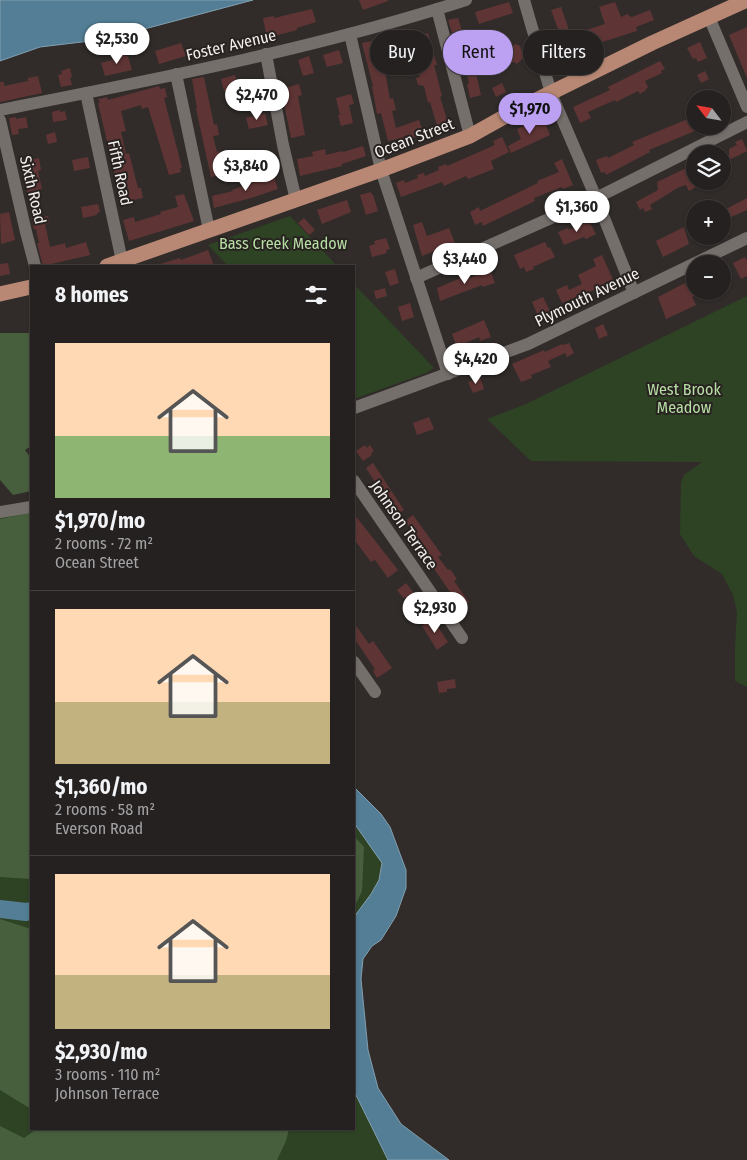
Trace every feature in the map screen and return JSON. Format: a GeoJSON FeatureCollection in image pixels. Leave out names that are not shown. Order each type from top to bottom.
{"type":"FeatureCollection","features":[{"type":"Feature","properties":{"kind":"main road","name":"Ocean Street"},"geometry":{"type":"LineString","coordinates":[[115,264],[381,170],[470,136],[551,93],[747,0]]}},
{"type":"Feature","properties":{"kind":"main road"},"geometry":{"type":"LineString","coordinates":[[0,294],[30,287]]}},
{"type":"Feature","properties":{"kind":"street","name":"Foster Avenue"},"geometry":{"type":"LineString","coordinates":[[0,110],[266,54],[350,34],[466,0]]}},
{"type":"Feature","properties":{"kind":"street"},"geometry":{"type":"LineString","coordinates":[[524,0],[551,93],[596,198],[634,294]]}},
{"type":"Feature","properties":{"kind":"street"},"geometry":{"type":"LineString","coordinates":[[437,9],[470,136]]}},
{"type":"Feature","properties":{"kind":"street"},"geometry":{"type":"LineString","coordinates":[[709,17],[745,98]]}},
{"type":"Feature","properties":{"kind":"street"},"geometry":{"type":"LineString","coordinates":[[350,34],[381,170],[448,374]]}},
{"type":"Feature","properties":{"kind":"street"},"geometry":{"type":"LineString","coordinates":[[266,54],[283,145],[296,200]]}},
{"type":"Feature","properties":{"kind":"street"},"geometry":{"type":"LineString","coordinates":[[176,74],[209,230]]}},
{"type":"Feature","properties":{"kind":"street","name":"Fifth Road"},"geometry":{"type":"LineString","coordinates":[[86,93],[115,264]]}},
{"type":"Feature","properties":{"kind":"street","name":"Sixth Road"},"geometry":{"type":"LineString","coordinates":[[0,120],[35,265]]}},
{"type":"Feature","properties":{"kind":"street"},"geometry":{"type":"LineString","coordinates":[[416,278],[596,198],[747,122]]}},
{"type":"Feature","properties":{"kind":"street","name":"Plymouth Avenue"},"geometry":{"type":"LineString","coordinates":[[355,408],[528,344],[747,238]]}},
{"type":"Feature","properties":{"kind":"street","name":"Johnson Terrace"},"geometry":{"type":"LineString","coordinates":[[355,482],[462,638]]}},
{"type":"Feature","properties":{"kind":"street"},"geometry":{"type":"LineString","coordinates":[[0,512],[30,507]]}},
{"type":"Feature","properties":{"kind":"street"},"geometry":{"type":"LineString","coordinates":[[355,663],[375,692]]}},
{"type":"Feature","properties":{"kind":"green space","name":"Bass Creek Meadow"},"geometry":{"type":"Polygon","coordinates":[[[290,216],[336,265],[227,265],[208,245],[290,216]]]}},
{"type":"Feature","properties":{"kind":"green space","name":"Bass Creek Meadow"},"geometry":{"type":"Polygon","coordinates":[[[355,285],[434,368],[426,373],[355,399],[355,285]]]}},
{"type":"Feature","properties":{"kind":"green space","name":"West Brook Meadow"},"geometry":{"type":"Polygon","coordinates":[[[747,296],[747,687],[735,681],[737,612],[733,595],[722,574],[694,556],[680,534],[681,483],[684,475],[702,462],[531,461],[487,419],[526,404],[747,296]]]}},
{"type":"Feature","properties":{"kind":"green space"},"geometry":{"type":"Polygon","coordinates":[[[0,333],[30,333],[30,447],[25,450],[30,457],[30,491],[13,495],[0,480],[0,333]]]}},
{"type":"Feature","properties":{"kind":"green space"},"geometry":{"type":"Polygon","coordinates":[[[30,509],[30,1130],[355,1130],[355,1093],[388,1160],[0,1160],[0,515],[30,509]]]}},
{"type":"Feature","properties":{"kind":"green space"},"geometry":{"type":"Polygon","coordinates":[[[30,513],[30,879],[0,877],[0,519],[30,513]]]}},
{"type":"Feature","properties":{"kind":"green space"},"geometry":{"type":"Polygon","coordinates":[[[355,824],[382,863],[379,880],[355,916],[355,824]]]}},
{"type":"Feature","properties":{"kind":"green space"},"geometry":{"type":"Polygon","coordinates":[[[355,837],[364,847],[362,891],[355,906],[355,837]]]}},
{"type":"Feature","properties":{"kind":"green space"},"geometry":{"type":"Polygon","coordinates":[[[0,919],[30,929],[30,1108],[0,1090],[0,919]]]}},
{"type":"Feature","properties":{"kind":"green space"},"geometry":{"type":"Polygon","coordinates":[[[0,1126],[24,1138],[36,1130],[289,1130],[277,1160],[0,1160],[0,1126]]]}},
{"type":"Feature","properties":{"kind":"water"},"geometry":{"type":"Polygon","coordinates":[[[0,0],[253,0],[107,39],[40,47],[0,61],[0,0]]]}},
{"type":"Feature","properties":{"kind":"water"},"geometry":{"type":"Polygon","coordinates":[[[355,788],[381,814],[390,827],[406,870],[406,888],[396,916],[381,940],[372,946],[363,959],[361,979],[368,1050],[378,1088],[401,1124],[449,1160],[388,1160],[355,1093],[355,916],[379,880],[382,863],[355,824],[355,788]]]}},
{"type":"Feature","properties":{"kind":"building"},"geometry":{"type":"Polygon","coordinates":[[[359,0],[388,0],[388,1],[363,10],[359,0]]]}},
{"type":"Feature","properties":{"kind":"building"},"geometry":{"type":"Polygon","coordinates":[[[509,2],[513,13],[479,24],[475,12],[509,2]]]}},
{"type":"Feature","properties":{"kind":"building"},"geometry":{"type":"Polygon","coordinates":[[[615,2],[621,17],[628,14],[632,17],[650,10],[654,20],[636,27],[637,31],[604,41],[604,30],[586,30],[605,24],[599,7],[615,2]]]}},
{"type":"Feature","properties":{"kind":"building"},"geometry":{"type":"Polygon","coordinates":[[[561,7],[569,30],[558,30],[551,10],[561,7]]]}},
{"type":"Feature","properties":{"kind":"building"},"geometry":{"type":"Polygon","coordinates":[[[312,9],[316,22],[297,28],[297,30],[267,38],[263,18],[274,16],[274,18],[312,9]]]}},
{"type":"Feature","properties":{"kind":"building"},"geometry":{"type":"Polygon","coordinates":[[[458,18],[462,30],[451,30],[448,20],[458,18]]]}},
{"type":"Feature","properties":{"kind":"building"},"geometry":{"type":"Polygon","coordinates":[[[747,27],[747,78],[729,35],[747,27]]]}},
{"type":"Feature","properties":{"kind":"building"},"geometry":{"type":"Polygon","coordinates":[[[370,41],[370,74],[362,43],[370,41]]]}},
{"type":"Feature","properties":{"kind":"building"},"geometry":{"type":"Polygon","coordinates":[[[700,42],[707,58],[698,62],[696,58],[693,59],[687,48],[700,42]]]}},
{"type":"Feature","properties":{"kind":"building"},"geometry":{"type":"Polygon","coordinates":[[[181,43],[186,56],[159,64],[155,51],[181,43]]]}},
{"type":"Feature","properties":{"kind":"building"},"geometry":{"type":"Polygon","coordinates":[[[516,44],[520,46],[523,54],[523,58],[517,64],[513,62],[513,45],[516,44]]]}},
{"type":"Feature","properties":{"kind":"building"},"geometry":{"type":"Polygon","coordinates":[[[339,50],[343,63],[327,67],[323,55],[339,50]]]}},
{"type":"Feature","properties":{"kind":"building"},"geometry":{"type":"Polygon","coordinates":[[[433,51],[437,65],[434,65],[442,96],[440,97],[449,126],[438,129],[424,86],[418,85],[416,78],[420,77],[419,75],[433,75],[433,51]]]}},
{"type":"Feature","properties":{"kind":"building"},"geometry":{"type":"Polygon","coordinates":[[[124,52],[125,56],[128,56],[132,70],[105,76],[101,63],[116,59],[115,54],[124,52]]]}},
{"type":"Feature","properties":{"kind":"building"},"geometry":{"type":"Polygon","coordinates":[[[309,56],[314,73],[303,76],[298,60],[309,56]]]}},
{"type":"Feature","properties":{"kind":"building"},"geometry":{"type":"Polygon","coordinates":[[[660,61],[665,69],[661,71],[662,73],[645,81],[648,87],[646,90],[640,94],[638,91],[616,102],[615,100],[588,112],[591,118],[580,123],[573,107],[610,90],[608,87],[660,61]]]}},
{"type":"Feature","properties":{"kind":"building"},"geometry":{"type":"Polygon","coordinates":[[[70,68],[72,85],[61,87],[58,75],[62,74],[61,71],[70,68]]]}},
{"type":"Feature","properties":{"kind":"building"},"geometry":{"type":"Polygon","coordinates":[[[705,71],[709,79],[701,83],[697,75],[705,71]]]}},
{"type":"Feature","properties":{"kind":"building"},"geometry":{"type":"Polygon","coordinates":[[[235,75],[238,87],[224,91],[221,79],[235,75]]]}},
{"type":"Feature","properties":{"kind":"building"},"geometry":{"type":"Polygon","coordinates":[[[370,75],[386,75],[390,99],[393,98],[396,110],[392,111],[396,128],[419,120],[424,134],[412,138],[411,136],[388,141],[381,113],[377,114],[370,75]]]}},
{"type":"Feature","properties":{"kind":"building"},"geometry":{"type":"Polygon","coordinates":[[[467,75],[476,75],[481,95],[470,98],[467,84],[469,84],[467,75]]]}},
{"type":"Feature","properties":{"kind":"building"},"geometry":{"type":"Polygon","coordinates":[[[38,76],[42,93],[0,102],[0,82],[4,82],[4,86],[28,81],[28,78],[38,76]]]}},
{"type":"Feature","properties":{"kind":"building"},"geometry":{"type":"Polygon","coordinates":[[[204,77],[214,125],[217,124],[219,135],[213,136],[217,152],[219,151],[224,174],[211,177],[196,109],[192,79],[204,77]]]}},
{"type":"Feature","properties":{"kind":"building"},"geometry":{"type":"Polygon","coordinates":[[[502,83],[506,92],[496,97],[492,88],[502,83]]]}},
{"type":"Feature","properties":{"kind":"building"},"geometry":{"type":"Polygon","coordinates":[[[299,84],[302,95],[298,96],[305,135],[291,138],[281,89],[299,84]]]}},
{"type":"Feature","properties":{"kind":"building"},"geometry":{"type":"Polygon","coordinates":[[[159,86],[160,89],[165,88],[167,97],[164,98],[182,168],[180,168],[181,172],[169,175],[148,107],[142,109],[141,105],[121,111],[126,131],[121,132],[126,154],[129,153],[138,188],[141,188],[143,198],[119,203],[115,175],[98,99],[107,97],[108,100],[159,86]]]}},
{"type":"Feature","properties":{"kind":"building"},"geometry":{"type":"Polygon","coordinates":[[[351,94],[354,104],[349,105],[353,123],[341,126],[336,98],[351,94]]]}},
{"type":"Feature","properties":{"kind":"building"},"geometry":{"type":"Polygon","coordinates":[[[60,110],[60,112],[65,111],[67,120],[53,122],[52,112],[60,110]]]}},
{"type":"Feature","properties":{"kind":"building"},"geometry":{"type":"Polygon","coordinates":[[[265,113],[268,125],[249,129],[246,118],[265,113]]]}},
{"type":"Feature","properties":{"kind":"building"},"geometry":{"type":"Polygon","coordinates":[[[16,117],[16,119],[26,117],[28,128],[18,129],[19,134],[12,135],[9,118],[16,117]]]}},
{"type":"Feature","properties":{"kind":"building"},"geometry":{"type":"Polygon","coordinates":[[[543,118],[550,135],[511,153],[508,146],[521,139],[517,129],[543,118]]]}},
{"type":"Feature","properties":{"kind":"building"},"geometry":{"type":"Polygon","coordinates":[[[686,120],[686,135],[649,150],[650,152],[606,175],[605,172],[601,173],[596,160],[607,156],[608,158],[634,145],[632,142],[686,120]]]}},
{"type":"Feature","properties":{"kind":"building"},"geometry":{"type":"Polygon","coordinates":[[[55,132],[57,142],[48,144],[46,135],[55,132]]]}},
{"type":"Feature","properties":{"kind":"building"},"geometry":{"type":"Polygon","coordinates":[[[502,137],[509,152],[491,161],[494,169],[468,179],[466,176],[444,186],[442,182],[401,197],[396,183],[404,180],[405,183],[418,178],[417,175],[424,173],[425,176],[439,170],[438,167],[446,164],[447,166],[495,145],[493,141],[502,137]]]}},
{"type":"Feature","properties":{"kind":"building"},"geometry":{"type":"Polygon","coordinates":[[[742,139],[747,151],[731,159],[731,148],[737,145],[735,142],[742,139]]]}},
{"type":"Feature","properties":{"kind":"building"},"geometry":{"type":"Polygon","coordinates":[[[363,146],[366,156],[342,164],[342,166],[300,176],[297,159],[313,156],[312,152],[325,149],[326,155],[363,146]]]}},
{"type":"Feature","properties":{"kind":"building"},"geometry":{"type":"Polygon","coordinates":[[[88,157],[90,168],[74,171],[72,160],[88,157]]]}},
{"type":"Feature","properties":{"kind":"building"},"geometry":{"type":"Polygon","coordinates":[[[39,158],[41,170],[38,171],[42,189],[27,192],[25,183],[29,182],[25,161],[39,158]]]}},
{"type":"Feature","properties":{"kind":"building"},"geometry":{"type":"Polygon","coordinates":[[[562,159],[573,185],[563,189],[562,187],[534,198],[535,201],[483,226],[482,222],[475,225],[470,212],[479,207],[480,211],[538,183],[537,181],[559,172],[554,163],[562,159]]]}},
{"type":"Feature","properties":{"kind":"building"},"geometry":{"type":"Polygon","coordinates":[[[686,168],[686,185],[679,187],[650,205],[652,209],[645,212],[643,208],[640,210],[636,202],[658,190],[657,182],[686,168]]]}},
{"type":"Feature","properties":{"kind":"building"},"geometry":{"type":"Polygon","coordinates":[[[273,175],[278,189],[214,208],[212,196],[233,191],[273,175]]]}},
{"type":"Feature","properties":{"kind":"building"},"geometry":{"type":"Polygon","coordinates":[[[371,192],[378,211],[366,215],[360,195],[371,192]]]}},
{"type":"Feature","properties":{"kind":"building"},"geometry":{"type":"Polygon","coordinates":[[[184,194],[194,221],[129,241],[123,220],[134,217],[135,222],[178,207],[175,196],[184,194]]]}},
{"type":"Feature","properties":{"kind":"building"},"geometry":{"type":"Polygon","coordinates":[[[747,198],[747,210],[731,217],[731,206],[747,198]]]}},
{"type":"Feature","properties":{"kind":"building"},"geometry":{"type":"Polygon","coordinates":[[[347,200],[351,212],[322,224],[317,210],[347,200]]]}},
{"type":"Feature","properties":{"kind":"building"},"geometry":{"type":"Polygon","coordinates":[[[98,204],[100,212],[97,215],[83,218],[81,207],[98,204]]]}},
{"type":"Feature","properties":{"kind":"building"},"geometry":{"type":"Polygon","coordinates":[[[41,209],[42,217],[48,216],[49,223],[45,224],[50,247],[65,243],[66,248],[86,242],[90,255],[43,265],[37,243],[39,243],[36,229],[34,229],[30,211],[41,209]]]}},
{"type":"Feature","properties":{"kind":"building"},"geometry":{"type":"Polygon","coordinates":[[[9,212],[15,240],[1,244],[0,214],[9,212]]]}},
{"type":"Feature","properties":{"kind":"building"},"geometry":{"type":"Polygon","coordinates":[[[304,218],[315,230],[309,235],[298,223],[304,218]]]}},
{"type":"Feature","properties":{"kind":"building"},"geometry":{"type":"Polygon","coordinates":[[[422,222],[427,236],[449,228],[455,243],[422,256],[413,225],[422,222]]]}},
{"type":"Feature","properties":{"kind":"building"},"geometry":{"type":"Polygon","coordinates":[[[586,222],[587,224],[590,223],[596,234],[564,245],[558,232],[568,228],[569,230],[586,222]]]}},
{"type":"Feature","properties":{"kind":"building"},"geometry":{"type":"Polygon","coordinates":[[[684,227],[687,245],[663,257],[656,241],[684,227]]]}},
{"type":"Feature","properties":{"kind":"building"},"geometry":{"type":"Polygon","coordinates":[[[386,238],[390,249],[386,250],[387,253],[372,257],[369,246],[375,244],[374,241],[386,238]]]}},
{"type":"Feature","properties":{"kind":"building"},"geometry":{"type":"Polygon","coordinates":[[[545,242],[555,257],[526,272],[524,267],[520,269],[514,255],[545,242]]]}},
{"type":"Feature","properties":{"kind":"building"},"geometry":{"type":"Polygon","coordinates":[[[208,250],[214,265],[160,265],[180,258],[181,260],[208,250]]]}},
{"type":"Feature","properties":{"kind":"building"},"geometry":{"type":"Polygon","coordinates":[[[602,255],[614,282],[562,303],[556,290],[567,285],[569,290],[582,284],[578,275],[596,266],[593,259],[602,255]]]}},
{"type":"Feature","properties":{"kind":"building"},"geometry":{"type":"Polygon","coordinates":[[[745,257],[747,261],[747,276],[741,279],[733,263],[745,257]]]}},
{"type":"Feature","properties":{"kind":"building"},"geometry":{"type":"Polygon","coordinates":[[[8,263],[10,274],[0,276],[0,264],[8,263]]]}},
{"type":"Feature","properties":{"kind":"building"},"geometry":{"type":"Polygon","coordinates":[[[395,269],[399,283],[390,286],[385,272],[395,269]]]}},
{"type":"Feature","properties":{"kind":"building"},"geometry":{"type":"Polygon","coordinates":[[[490,270],[495,283],[482,287],[482,285],[440,301],[437,288],[461,278],[462,281],[490,270]]]}},
{"type":"Feature","properties":{"kind":"building"},"geometry":{"type":"Polygon","coordinates":[[[685,283],[686,300],[694,300],[696,305],[666,319],[658,297],[685,283]]]}},
{"type":"Feature","properties":{"kind":"building"},"geometry":{"type":"Polygon","coordinates":[[[385,288],[387,296],[376,299],[374,291],[385,288]]]}},
{"type":"Feature","properties":{"kind":"building"},"geometry":{"type":"Polygon","coordinates":[[[543,297],[550,311],[538,316],[532,302],[543,297]]]}},
{"type":"Feature","properties":{"kind":"building"},"geometry":{"type":"Polygon","coordinates":[[[410,303],[414,317],[402,321],[398,307],[410,303]]]}},
{"type":"Feature","properties":{"kind":"building"},"geometry":{"type":"Polygon","coordinates":[[[484,320],[491,337],[480,341],[479,337],[457,347],[452,334],[484,320]]]}},
{"type":"Feature","properties":{"kind":"building"},"geometry":{"type":"Polygon","coordinates":[[[603,324],[608,335],[599,339],[595,328],[603,324]]]}},
{"type":"Feature","properties":{"kind":"building"},"geometry":{"type":"Polygon","coordinates":[[[569,343],[574,353],[567,357],[565,353],[548,361],[551,367],[531,375],[532,378],[521,382],[512,364],[544,350],[545,352],[562,344],[569,343]]]}},
{"type":"Feature","properties":{"kind":"building"},"geometry":{"type":"Polygon","coordinates":[[[480,377],[484,389],[473,393],[468,382],[480,377]]]}},
{"type":"Feature","properties":{"kind":"building"},"geometry":{"type":"Polygon","coordinates":[[[429,417],[434,429],[417,435],[413,423],[429,417]]]}},
{"type":"Feature","properties":{"kind":"building"},"geometry":{"type":"Polygon","coordinates":[[[365,445],[367,448],[370,445],[374,451],[371,453],[372,455],[363,461],[356,451],[365,445]]]}},
{"type":"Feature","properties":{"kind":"building"},"geometry":{"type":"Polygon","coordinates":[[[373,463],[404,510],[396,515],[366,468],[373,463]]]}},
{"type":"Feature","properties":{"kind":"building"},"geometry":{"type":"Polygon","coordinates":[[[355,515],[398,570],[388,578],[375,560],[371,562],[355,540],[355,515]]]}},
{"type":"Feature","properties":{"kind":"building"},"geometry":{"type":"Polygon","coordinates":[[[413,515],[442,555],[438,557],[457,579],[454,581],[469,602],[461,608],[415,541],[417,539],[405,521],[413,515]]]}},
{"type":"Feature","properties":{"kind":"building"},"geometry":{"type":"Polygon","coordinates":[[[406,583],[424,606],[416,612],[397,590],[406,583]]]}},
{"type":"Feature","properties":{"kind":"building"},"geometry":{"type":"Polygon","coordinates":[[[432,618],[448,642],[437,650],[422,626],[432,618]]]}},
{"type":"Feature","properties":{"kind":"building"},"geometry":{"type":"Polygon","coordinates":[[[355,624],[369,644],[373,641],[392,668],[377,678],[373,671],[375,669],[355,639],[355,624]]]}},
{"type":"Feature","properties":{"kind":"building"},"geometry":{"type":"Polygon","coordinates":[[[455,679],[456,688],[447,689],[447,692],[439,693],[437,682],[455,679]]]}},
{"type":"Feature","properties":{"kind":"waterway"},"geometry":{"type":"LineString","coordinates":[[0,909],[30,911]]}}]}
